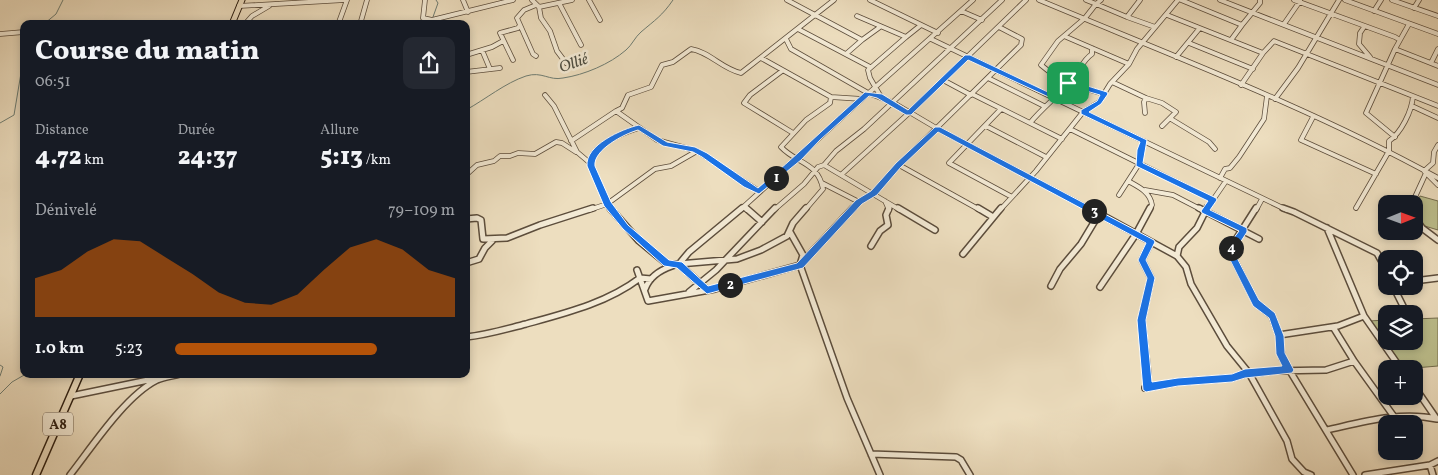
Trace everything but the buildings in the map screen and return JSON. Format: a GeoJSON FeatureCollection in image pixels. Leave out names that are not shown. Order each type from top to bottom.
{"type":"FeatureCollection","features":[{"type":"Feature","properties":{"kind":"main road"},"geometry":{"type":"LineString","coordinates":[[234,20],[242,0]]}},
{"type":"Feature","properties":{"kind":"main road","name":"A8"},"geometry":{"type":"LineString","coordinates":[[36,475],[78,378]]}},
{"type":"Feature","properties":{"kind":"street"},"geometry":{"type":"LineString","coordinates":[[239,6],[270,5],[281,2],[346,0],[340,20]]}},
{"type":"Feature","properties":{"kind":"street"},"geometry":{"type":"LineString","coordinates":[[361,20],[367,0]]}},
{"type":"Feature","properties":{"kind":"street"},"geometry":{"type":"LineString","coordinates":[[425,0],[423,18],[432,20],[514,0]]}},
{"type":"Feature","properties":{"kind":"street"},"geometry":{"type":"LineString","coordinates":[[463,0],[468,12]]}},
{"type":"Feature","properties":{"kind":"street"},"geometry":{"type":"LineString","coordinates":[[532,0],[537,6],[539,17],[551,32],[555,50],[566,62]]}},
{"type":"Feature","properties":{"kind":"street"},"geometry":{"type":"LineString","coordinates":[[536,56],[533,54],[530,42],[520,25],[519,14],[537,6],[572,0]]}},
{"type":"Feature","properties":{"kind":"street"},"geometry":{"type":"LineString","coordinates":[[589,0],[600,20]]}},
{"type":"Feature","properties":{"kind":"street"},"geometry":{"type":"LineString","coordinates":[[787,0],[862,40]]}},
{"type":"Feature","properties":{"kind":"street"},"geometry":{"type":"LineString","coordinates":[[571,141],[622,108],[628,95],[651,87],[662,65],[673,62],[690,49],[700,50],[710,59],[740,74],[834,0]]}},
{"type":"Feature","properties":{"kind":"street"},"geometry":{"type":"LineString","coordinates":[[870,0],[938,32]]}},
{"type":"Feature","properties":{"kind":"street"},"geometry":{"type":"LineString","coordinates":[[679,264],[689,252],[744,207],[817,138],[903,62],[931,40],[973,0]]}},
{"type":"Feature","properties":{"kind":"street"},"geometry":{"type":"LineString","coordinates":[[686,294],[716,270],[722,261],[762,222],[816,170],[824,165],[836,150],[892,103],[1002,0]]}},
{"type":"Feature","properties":{"kind":"street"},"geometry":{"type":"LineString","coordinates":[[842,174],[909,114],[1026,0]]}},
{"type":"Feature","properties":{"kind":"street"},"geometry":{"type":"LineString","coordinates":[[1039,0],[1275,99],[1389,151],[1438,178]]}},
{"type":"Feature","properties":{"kind":"street"},"geometry":{"type":"LineString","coordinates":[[1086,0],[1116,14],[1155,28]]}},
{"type":"Feature","properties":{"kind":"street"},"geometry":{"type":"LineString","coordinates":[[1101,0],[1052,48],[1041,66],[1052,75],[1068,83],[1104,94]]}},
{"type":"Feature","properties":{"kind":"street"},"geometry":{"type":"LineString","coordinates":[[1127,17],[1140,0]]}},
{"type":"Feature","properties":{"kind":"street"},"geometry":{"type":"LineString","coordinates":[[963,254],[1084,112],[1099,102],[1112,82],[1130,64],[1143,43],[1178,0],[1242,25]]}},
{"type":"Feature","properties":{"kind":"street"},"geometry":{"type":"LineString","coordinates":[[1220,0],[1438,86]]}},
{"type":"Feature","properties":{"kind":"street"},"geometry":{"type":"LineString","coordinates":[[1231,40],[1260,3],[1260,0]]}},
{"type":"Feature","properties":{"kind":"street"},"geometry":{"type":"LineString","coordinates":[[1294,0],[1400,40]]}},
{"type":"Feature","properties":{"kind":"street"},"geometry":{"type":"LineString","coordinates":[[1275,99],[1332,14],[1339,0]]}},
{"type":"Feature","properties":{"kind":"street"},"geometry":{"type":"LineString","coordinates":[[1345,0],[1438,34]]}},
{"type":"Feature","properties":{"kind":"street"},"geometry":{"type":"LineString","coordinates":[[1374,11],[1382,0]]}},
{"type":"Feature","properties":{"kind":"street"},"geometry":{"type":"LineString","coordinates":[[1392,0],[1438,16]]}},
{"type":"Feature","properties":{"kind":"street"},"geometry":{"type":"LineString","coordinates":[[1414,8],[1419,0]]}},
{"type":"Feature","properties":{"kind":"street"},"geometry":{"type":"LineString","coordinates":[[1284,24],[1300,1]]}},
{"type":"Feature","properties":{"kind":"street"},"geometry":{"type":"LineString","coordinates":[[559,3],[581,45]]}},
{"type":"Feature","properties":{"kind":"street"},"geometry":{"type":"LineString","coordinates":[[248,20],[270,5]]}},
{"type":"Feature","properties":{"kind":"street"},"geometry":{"type":"LineString","coordinates":[[961,11],[982,20]]}},
{"type":"Feature","properties":{"kind":"street"},"geometry":{"type":"LineString","coordinates":[[1167,15],[1262,53]]}},
{"type":"Feature","properties":{"kind":"street"},"geometry":{"type":"LineString","coordinates":[[857,16],[906,37]]}},
{"type":"Feature","properties":{"kind":"street"},"geometry":{"type":"LineString","coordinates":[[1394,137],[1386,127],[1366,113],[1386,66],[1409,24]]}},
{"type":"Feature","properties":{"kind":"street"},"geometry":{"type":"LineString","coordinates":[[513,60],[500,32],[518,28],[520,25]]}},
{"type":"Feature","properties":{"kind":"street"},"geometry":{"type":"LineString","coordinates":[[881,97],[868,74],[870,67],[920,25]]}},
{"type":"Feature","properties":{"kind":"street"},"geometry":{"type":"LineString","coordinates":[[846,54],[880,26]]}},
{"type":"Feature","properties":{"kind":"street"},"geometry":{"type":"LineString","coordinates":[[1364,26],[1360,33],[1359,44],[1373,60]]}},
{"type":"Feature","properties":{"kind":"street"},"geometry":{"type":"LineString","coordinates":[[637,270],[648,301],[707,290],[800,265],[859,202],[874,193],[899,165],[1023,41],[998,27]]}},
{"type":"Feature","properties":{"kind":"street"},"geometry":{"type":"LineString","coordinates":[[798,29],[870,67]]}},
{"type":"Feature","properties":{"kind":"street"},"geometry":{"type":"LineString","coordinates":[[1176,57],[1199,29]]}},
{"type":"Feature","properties":{"kind":"street"},"geometry":{"type":"LineString","coordinates":[[0,34],[20,32]]}},
{"type":"Feature","properties":{"kind":"street"},"geometry":{"type":"LineString","coordinates":[[1064,36],[1130,64]]}},
{"type":"Feature","properties":{"kind":"street"},"geometry":{"type":"LineString","coordinates":[[786,39],[791,49],[868,93],[881,97],[909,114],[1030,176],[1177,256],[1186,267],[1191,284],[1227,346],[1249,373],[1287,441],[1292,459],[1304,472],[1312,475]]}},
{"type":"Feature","properties":{"kind":"street"},"geometry":{"type":"LineString","coordinates":[[931,40],[1053,97],[1226,182],[1328,228],[1378,255]]}},
{"type":"Feature","properties":{"kind":"street"},"geometry":{"type":"LineString","coordinates":[[470,54],[503,41]]}},
{"type":"Feature","properties":{"kind":"street"},"geometry":{"type":"LineString","coordinates":[[1241,85],[1262,53],[1274,41],[1438,106]]}},
{"type":"Feature","properties":{"kind":"street"},"geometry":{"type":"LineString","coordinates":[[1190,42],[1253,69]]}},
{"type":"Feature","properties":{"kind":"street"},"geometry":{"type":"LineString","coordinates":[[1030,123],[1044,106],[1076,76],[1084,60],[1092,54],[1092,48]]}},
{"type":"Feature","properties":{"kind":"street"},"geometry":{"type":"LineString","coordinates":[[1395,49],[1438,66]]}},
{"type":"Feature","properties":{"kind":"street"},"geometry":{"type":"LineString","coordinates":[[1431,63],[1438,49]]}},
{"type":"Feature","properties":{"kind":"street"},"geometry":{"type":"LineString","coordinates":[[482,50],[490,69]]}},
{"type":"Feature","properties":{"kind":"street"},"geometry":{"type":"LineString","coordinates":[[761,58],[831,97],[862,99]]}},
{"type":"Feature","properties":{"kind":"street"},"geometry":{"type":"LineString","coordinates":[[470,72],[500,68]]}},
{"type":"Feature","properties":{"kind":"street"},"geometry":{"type":"LineString","coordinates":[[782,71],[744,103],[771,122],[793,133]]}},
{"type":"Feature","properties":{"kind":"street"},"geometry":{"type":"LineString","coordinates":[[988,78],[1044,106]]}},
{"type":"Feature","properties":{"kind":"street"},"geometry":{"type":"LineString","coordinates":[[943,80],[1062,139]]}},
{"type":"Feature","properties":{"kind":"street"},"geometry":{"type":"LineString","coordinates":[[1112,82],[1174,110],[1176,113],[1162,126]]}},
{"type":"Feature","properties":{"kind":"street"},"geometry":{"type":"LineString","coordinates":[[545,95],[554,106],[577,152]]}},
{"type":"Feature","properties":{"kind":"street"},"geometry":{"type":"LineString","coordinates":[[1220,178],[1225,169],[1230,168],[1242,153],[1264,119],[1267,96]]}},
{"type":"Feature","properties":{"kind":"street"},"geometry":{"type":"LineString","coordinates":[[1356,208],[1389,151],[1389,141],[1394,137],[1412,106],[1412,96]]}},
{"type":"Feature","properties":{"kind":"street"},"geometry":{"type":"LineString","coordinates":[[645,291],[647,282],[663,269],[673,265],[737,259],[761,250],[787,236],[793,223],[819,196],[823,189],[816,170],[798,158],[786,153],[780,146],[818,110],[830,103],[831,97]]}},
{"type":"Feature","properties":{"kind":"street"},"geometry":{"type":"LineString","coordinates":[[1145,112],[1144,102],[1146,98]]}},
{"type":"Feature","properties":{"kind":"street"},"geometry":{"type":"LineString","coordinates":[[1412,106],[1438,118]]}},
{"type":"Feature","properties":{"kind":"street"},"geometry":{"type":"LineString","coordinates":[[1001,110],[966,143],[949,163],[1012,198]]}},
{"type":"Feature","properties":{"kind":"street"},"geometry":{"type":"LineString","coordinates":[[616,111],[665,144],[697,152],[759,191]]}},
{"type":"Feature","properties":{"kind":"street"},"geometry":{"type":"LineString","coordinates":[[1313,117],[1300,140],[1376,174]]}},
{"type":"Feature","properties":{"kind":"street"},"geometry":{"type":"LineString","coordinates":[[1171,119],[1210,142],[1215,149]]}},
{"type":"Feature","properties":{"kind":"street"},"geometry":{"type":"LineString","coordinates":[[986,126],[1046,158]]}},
{"type":"Feature","properties":{"kind":"street"},"geometry":{"type":"LineString","coordinates":[[591,166],[591,160],[595,151],[626,131],[639,128]]}},
{"type":"Feature","properties":{"kind":"street"},"geometry":{"type":"LineString","coordinates":[[1070,129],[1213,200]]}},
{"type":"Feature","properties":{"kind":"street"},"geometry":{"type":"LineString","coordinates":[[1119,195],[1139,164],[1140,150],[1144,141]]}},
{"type":"Feature","properties":{"kind":"street"},"geometry":{"type":"LineString","coordinates":[[470,171],[477,165],[494,161],[500,156],[510,156],[518,153],[535,154],[556,142],[562,143],[577,152],[591,166],[607,204],[639,244],[667,264],[673,265]]}},
{"type":"Feature","properties":{"kind":"street"},"geometry":{"type":"LineString","coordinates":[[1416,195],[1425,172],[1433,163],[1434,152],[1438,145]]}},
{"type":"Feature","properties":{"kind":"street"},"geometry":{"type":"LineString","coordinates":[[470,220],[479,219],[482,223],[483,239],[507,238],[540,225],[607,204],[655,169],[672,166],[697,152]]}},
{"type":"Feature","properties":{"kind":"street"},"geometry":{"type":"LineString","coordinates":[[824,165],[935,230]]}},
{"type":"Feature","properties":{"kind":"street"},"geometry":{"type":"LineString","coordinates":[[899,165],[993,217]]}},
{"type":"Feature","properties":{"kind":"street"},"geometry":{"type":"LineString","coordinates":[[1425,172],[1438,185]]}},
{"type":"Feature","properties":{"kind":"street"},"geometry":{"type":"LineString","coordinates":[[1128,182],[1145,190],[1173,195],[1259,239]]}},
{"type":"Feature","properties":{"kind":"street"},"geometry":{"type":"LineString","coordinates":[[1177,256],[1179,247],[1197,228],[1205,211],[1226,182]]}},
{"type":"Feature","properties":{"kind":"street"},"geometry":{"type":"LineString","coordinates":[[822,183],[859,202]]}},
{"type":"Feature","properties":{"kind":"street"},"geometry":{"type":"LineString","coordinates":[[1100,287],[1136,234],[1152,204],[1145,190]]}},
{"type":"Feature","properties":{"kind":"street"},"geometry":{"type":"LineString","coordinates":[[870,246],[880,231],[888,225],[886,215],[889,208],[884,199]]}},
{"type":"Feature","properties":{"kind":"street"},"geometry":{"type":"LineString","coordinates":[[1262,199],[1244,230],[1230,249],[1230,252],[1256,303],[1272,316],[1279,336],[1280,354],[1353,475]]}},
{"type":"Feature","properties":{"kind":"street"},"geometry":{"type":"LineString","coordinates":[[744,207],[762,222]]}},
{"type":"Feature","properties":{"kind":"street"},"geometry":{"type":"LineString","coordinates":[[1051,286],[1060,270],[1081,244],[1099,214]]}},
{"type":"Feature","properties":{"kind":"street"},"geometry":{"type":"LineString","coordinates":[[1328,228],[1364,316],[1395,360]]}},
{"type":"Feature","properties":{"kind":"street"},"geometry":{"type":"LineString","coordinates":[[1423,229],[1438,240]]}},
{"type":"Feature","properties":{"kind":"street"},"geometry":{"type":"LineString","coordinates":[[790,232],[803,255],[800,265],[847,398],[880,475]]}},
{"type":"Feature","properties":{"kind":"street"},"geometry":{"type":"LineString","coordinates":[[470,263],[478,262],[489,242],[498,239]]}},
{"type":"Feature","properties":{"kind":"street"},"geometry":{"type":"LineString","coordinates":[[1151,242],[1142,260],[1151,278],[1142,320],[1148,376],[1146,388],[1178,382],[1232,378],[1249,373],[1326,370],[1354,361]]}},
{"type":"Feature","properties":{"kind":"street"},"geometry":{"type":"LineString","coordinates":[[679,264],[707,290]]}},
{"type":"Feature","properties":{"kind":"street"},"geometry":{"type":"LineString","coordinates":[[470,337],[483,335],[581,307],[630,287],[640,278],[651,279]]}},
{"type":"Feature","properties":{"kind":"street"},"geometry":{"type":"LineString","coordinates":[[1423,280],[1438,278]]}},
{"type":"Feature","properties":{"kind":"street"},"geometry":{"type":"LineString","coordinates":[[1279,336],[1333,327],[1364,316]]}},
{"type":"Feature","properties":{"kind":"street"},"geometry":{"type":"LineString","coordinates":[[1333,327],[1354,361],[1393,415]]}},
{"type":"Feature","properties":{"kind":"street"},"geometry":{"type":"LineString","coordinates":[[70,396],[162,378]]}},
{"type":"Feature","properties":{"kind":"street"},"geometry":{"type":"LineString","coordinates":[[70,475],[122,411],[154,382],[162,378]]}},
{"type":"Feature","properties":{"kind":"street"},"geometry":{"type":"LineString","coordinates":[[1423,398],[1438,419]]}},
{"type":"Feature","properties":{"kind":"street"},"geometry":{"type":"LineString","coordinates":[[1423,416],[1438,419]]}},
{"type":"Feature","properties":{"kind":"street"},"geometry":{"type":"LineString","coordinates":[[1327,430],[1378,421]]}},
{"type":"Feature","properties":{"kind":"street"},"geometry":{"type":"LineString","coordinates":[[871,454],[956,457],[959,458],[970,475]]}},
{"type":"Feature","properties":{"kind":"street"},"geometry":{"type":"LineString","coordinates":[[1366,475],[1430,465],[1438,461]]}},
{"type":"Feature","properties":{"kind":"street"},"geometry":{"type":"LineString","coordinates":[[1430,465],[1434,475]]}},
{"type":"Feature","properties":{"kind":"green space"},"geometry":{"type":"Polygon","coordinates":[[[1423,197],[1438,201],[1438,230],[1423,226],[1423,197]]]}},
{"type":"Feature","properties":{"kind":"green space"},"geometry":{"type":"Polygon","coordinates":[[[1438,318],[1438,366],[1423,367],[1423,360],[1397,360],[1390,350],[1423,350],[1423,319],[1438,318]]]}},
{"type":"Feature","properties":{"kind":"green space"},"geometry":{"type":"Polygon","coordinates":[[[1378,320],[1378,334],[1369,321],[1378,320]]]}},
{"type":"Feature","properties":{"kind":"waterway"},"geometry":{"type":"LineString","coordinates":[[49,20],[56,14],[63,0]]}},
{"type":"Feature","properties":{"kind":"waterway"},"geometry":{"type":"LineString","coordinates":[[433,17],[438,3],[436,0]]}},
{"type":"Feature","properties":{"kind":"waterway","name":"Ollié"},"geometry":{"type":"LineString","coordinates":[[470,108],[503,87],[526,76],[537,75],[558,79],[579,74],[605,64],[626,50],[639,34],[662,14],[673,0]]}},
{"type":"Feature","properties":{"kind":"waterway"},"geometry":{"type":"LineString","coordinates":[[0,123],[14,115],[20,79]]}},
{"type":"Feature","properties":{"kind":"waterway"},"geometry":{"type":"LineString","coordinates":[[0,365],[3,367],[0,376]]}},
{"type":"Feature","properties":{"kind":"waterway","name":"Ollié"},"geometry":{"type":"LineString","coordinates":[[0,394],[12,382],[20,377]]}},
{"type":"Feature","properties":{"kind":"route"},"geometry":{"type":"LineString","coordinates":[[967,57],[1053,97],[1068,83],[1104,94],[1099,102],[1084,112],[1144,141],[1140,150],[1139,164],[1213,200],[1205,211],[1244,230],[1230,249],[1230,252],[1256,303],[1268,311],[1276,323],[1281,346],[1280,354],[1289,370],[1273,370],[1232,378],[1199,382],[1178,382],[1146,388],[1148,376],[1142,320],[1151,278],[1142,260],[1151,242],[1030,176],[937,129],[899,165],[874,193],[859,202],[834,231],[800,265],[707,290],[679,264],[667,264],[626,227],[607,204],[591,166],[592,155],[595,151],[626,131],[639,128],[665,144],[695,150],[746,185],[759,191],[767,186],[868,93],[880,96],[909,114],[967,57]]}}]}
